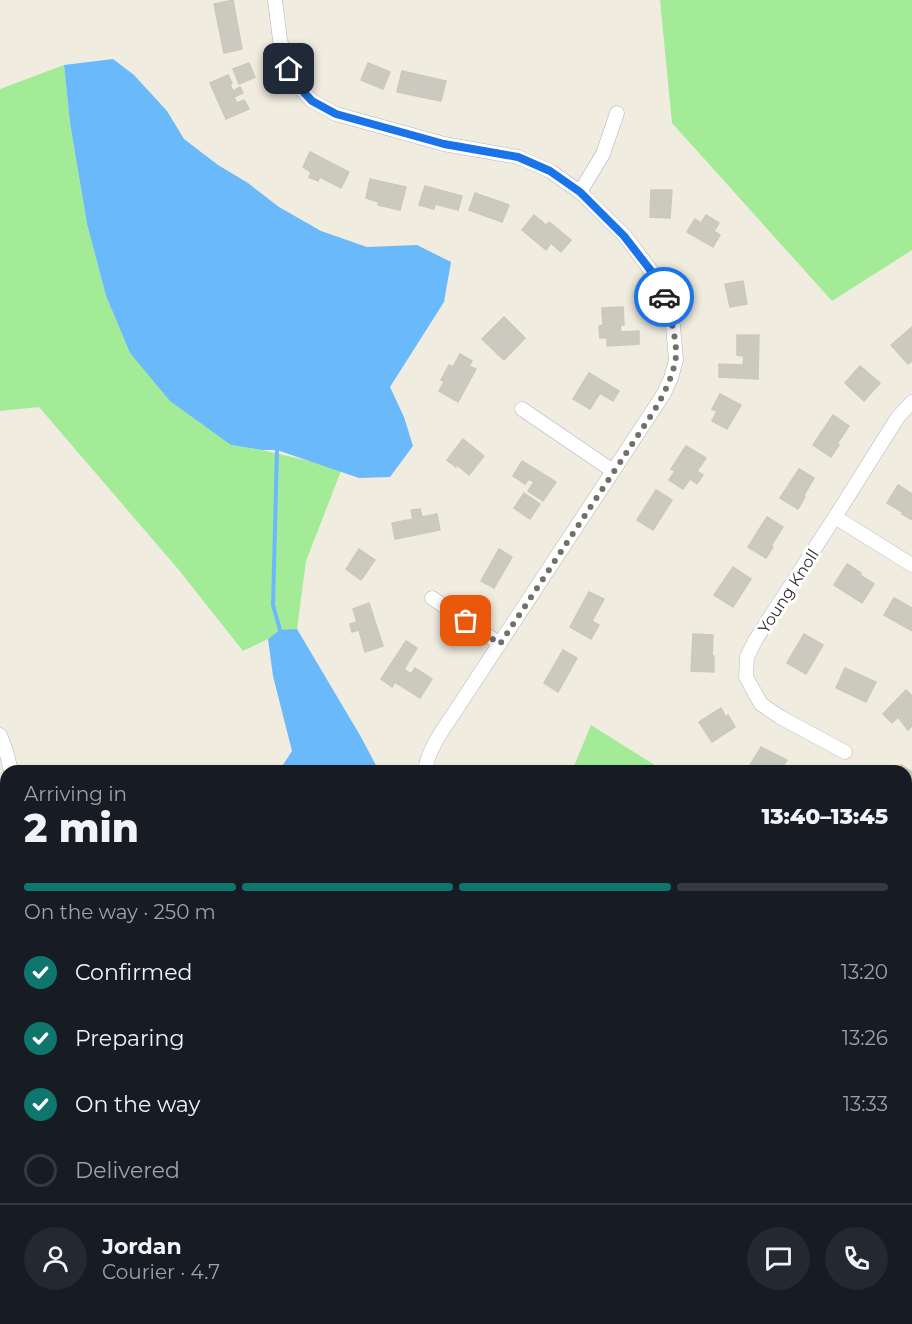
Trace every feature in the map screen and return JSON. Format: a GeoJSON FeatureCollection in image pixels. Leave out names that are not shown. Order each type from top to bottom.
{"type":"FeatureCollection","features":[{"type":"Feature","properties":{"kind":"street"},"geometry":{"type":"LineString","coordinates":[[275,0],[280,40],[289,69],[299,87],[312,101],[336,114],[444,144],[518,157],[550,171],[580,192],[624,236],[655,276],[665,298],[673,326],[676,360],[671,378],[654,411],[432,747],[426,765]]}},
{"type":"Feature","properties":{"kind":"street"},"geometry":{"type":"LineString","coordinates":[[580,192],[603,154],[617,113]]}},
{"type":"Feature","properties":{"kind":"street","name":"Young Knoll"},"geometry":{"type":"LineString","coordinates":[[845,752],[780,717],[761,704],[746,677],[747,657],[756,639],[898,417],[912,402]]}},
{"type":"Feature","properties":{"kind":"street"},"geometry":{"type":"LineString","coordinates":[[522,410],[613,471]]}},
{"type":"Feature","properties":{"kind":"street"},"geometry":{"type":"LineString","coordinates":[[835,517],[912,565]]}},
{"type":"Feature","properties":{"kind":"street"},"geometry":{"type":"LineString","coordinates":[[432,598],[500,644]]}},
{"type":"Feature","properties":{"kind":"street"},"geometry":{"type":"LineString","coordinates":[[0,735],[10,765]]}},
{"type":"Feature","properties":{"kind":"green space"},"geometry":{"type":"Polygon","coordinates":[[[660,0],[912,0],[912,250],[832,301],[672,123],[660,0]]]}},
{"type":"Feature","properties":{"kind":"green space"},"geometry":{"type":"Polygon","coordinates":[[[64,65],[70,123],[87,224],[106,296],[130,353],[231,445],[313,462],[341,471],[306,561],[297,629],[243,651],[178,569],[39,407],[0,411],[0,89],[64,65]]]}},
{"type":"Feature","properties":{"kind":"green space"},"geometry":{"type":"Polygon","coordinates":[[[591,725],[654,765],[574,765],[591,725]]]}},
{"type":"Feature","properties":{"kind":"water"},"geometry":{"type":"Polygon","coordinates":[[[113,59],[134,75],[167,111],[184,139],[279,207],[321,231],[367,247],[417,245],[451,262],[444,302],[390,387],[404,417],[413,446],[390,477],[359,478],[277,450],[231,445],[170,401],[130,353],[106,296],[87,224],[70,123],[64,65],[113,59]]]}},
{"type":"Feature","properties":{"kind":"water"},"geometry":{"type":"Polygon","coordinates":[[[297,629],[376,765],[283,765],[292,751],[273,676],[268,639],[280,630],[297,629]]]}},
{"type":"Feature","properties":{"kind":"building"},"geometry":{"type":"Polygon","coordinates":[[[233,0],[242,49],[224,53],[214,4],[233,0]]]}},
{"type":"Feature","properties":{"kind":"building"},"geometry":{"type":"Polygon","coordinates":[[[249,63],[255,77],[239,84],[233,69],[249,63]]]}},
{"type":"Feature","properties":{"kind":"building"},"geometry":{"type":"Polygon","coordinates":[[[368,63],[390,72],[383,89],[361,80],[368,63]]]}},
{"type":"Feature","properties":{"kind":"building"},"geometry":{"type":"Polygon","coordinates":[[[402,71],[446,81],[441,101],[397,92],[402,71]]]}},
{"type":"Feature","properties":{"kind":"building"},"geometry":{"type":"Polygon","coordinates":[[[228,75],[233,91],[240,87],[243,93],[234,97],[237,103],[244,100],[249,109],[226,119],[210,83],[228,75]]]}},
{"type":"Feature","properties":{"kind":"building"},"geometry":{"type":"Polygon","coordinates":[[[310,152],[349,172],[341,188],[320,177],[318,181],[309,177],[311,172],[303,167],[310,152]]]}},
{"type":"Feature","properties":{"kind":"building"},"geometry":{"type":"Polygon","coordinates":[[[370,179],[406,187],[400,210],[378,205],[379,202],[366,198],[370,179]]]}},
{"type":"Feature","properties":{"kind":"building"},"geometry":{"type":"Polygon","coordinates":[[[425,186],[462,196],[458,210],[435,204],[434,209],[419,205],[425,186]]]}},
{"type":"Feature","properties":{"kind":"building"},"geometry":{"type":"Polygon","coordinates":[[[651,190],[672,190],[670,218],[650,217],[651,190]]]}},
{"type":"Feature","properties":{"kind":"building"},"geometry":{"type":"Polygon","coordinates":[[[475,193],[509,205],[502,222],[469,210],[475,193]]]}},
{"type":"Feature","properties":{"kind":"building"},"geometry":{"type":"Polygon","coordinates":[[[534,215],[546,225],[549,222],[571,240],[561,252],[551,243],[546,250],[522,230],[534,215]]]}},
{"type":"Feature","properties":{"kind":"building"},"geometry":{"type":"Polygon","coordinates":[[[706,215],[719,223],[714,231],[720,235],[713,247],[687,232],[695,219],[701,223],[706,215]]]}},
{"type":"Feature","properties":{"kind":"building"},"geometry":{"type":"Polygon","coordinates":[[[743,281],[747,304],[730,307],[725,284],[743,281]]]}},
{"type":"Feature","properties":{"kind":"building"},"geometry":{"type":"Polygon","coordinates":[[[623,307],[624,325],[620,325],[621,332],[639,331],[639,344],[607,346],[607,338],[600,338],[599,326],[603,325],[602,308],[623,307]]]}},
{"type":"Feature","properties":{"kind":"building"},"geometry":{"type":"Polygon","coordinates":[[[504,317],[525,338],[504,360],[482,339],[504,317]]]}},
{"type":"Feature","properties":{"kind":"building"},"geometry":{"type":"Polygon","coordinates":[[[912,327],[912,361],[908,364],[891,345],[912,327]]]}},
{"type":"Feature","properties":{"kind":"building"},"geometry":{"type":"Polygon","coordinates":[[[737,335],[759,335],[758,379],[719,377],[719,364],[743,365],[744,356],[737,355],[737,335]]]}},
{"type":"Feature","properties":{"kind":"building"},"geometry":{"type":"Polygon","coordinates":[[[460,354],[472,361],[469,366],[476,369],[458,402],[439,391],[444,382],[441,380],[449,365],[453,367],[460,354]]]}},
{"type":"Feature","properties":{"kind":"building"},"geometry":{"type":"Polygon","coordinates":[[[860,366],[880,383],[864,401],[845,383],[860,366]]]}},
{"type":"Feature","properties":{"kind":"building"},"geometry":{"type":"Polygon","coordinates":[[[589,373],[619,391],[613,401],[600,393],[590,409],[573,399],[589,373]]]}},
{"type":"Feature","properties":{"kind":"building"},"geometry":{"type":"Polygon","coordinates":[[[720,394],[741,405],[727,429],[712,421],[717,411],[712,409],[720,394]]]}},
{"type":"Feature","properties":{"kind":"building"},"geometry":{"type":"Polygon","coordinates":[[[833,415],[849,426],[831,457],[813,445],[833,415]]]}},
{"type":"Feature","properties":{"kind":"building"},"geometry":{"type":"Polygon","coordinates":[[[463,439],[484,456],[469,475],[447,460],[463,439]]]}},
{"type":"Feature","properties":{"kind":"building"},"geometry":{"type":"Polygon","coordinates":[[[686,446],[706,458],[697,471],[703,475],[697,484],[690,479],[683,489],[669,480],[675,471],[671,469],[686,446]]]}},
{"type":"Feature","properties":{"kind":"building"},"geometry":{"type":"Polygon","coordinates":[[[522,461],[556,482],[543,501],[528,491],[534,482],[529,479],[525,484],[513,476],[522,461]]]}},
{"type":"Feature","properties":{"kind":"building"},"geometry":{"type":"Polygon","coordinates":[[[799,469],[814,478],[798,509],[780,498],[799,469]]]}},
{"type":"Feature","properties":{"kind":"building"},"geometry":{"type":"Polygon","coordinates":[[[898,485],[912,494],[912,520],[887,503],[898,485]]]}},
{"type":"Feature","properties":{"kind":"building"},"geometry":{"type":"Polygon","coordinates":[[[656,490],[672,500],[653,530],[637,520],[656,490]]]}},
{"type":"Feature","properties":{"kind":"building"},"geometry":{"type":"Polygon","coordinates":[[[524,493],[540,504],[530,519],[514,508],[524,493]]]}},
{"type":"Feature","properties":{"kind":"building"},"geometry":{"type":"Polygon","coordinates":[[[420,509],[422,517],[437,514],[440,530],[395,539],[392,523],[413,519],[411,510],[420,509]]]}},
{"type":"Feature","properties":{"kind":"building"},"geometry":{"type":"Polygon","coordinates":[[[767,517],[783,527],[766,558],[748,547],[767,517]]]}},
{"type":"Feature","properties":{"kind":"building"},"geometry":{"type":"Polygon","coordinates":[[[359,549],[375,560],[361,580],[346,569],[359,549]]]}},
{"type":"Feature","properties":{"kind":"building"},"geometry":{"type":"Polygon","coordinates":[[[499,549],[512,557],[494,588],[481,581],[499,549]]]}},
{"type":"Feature","properties":{"kind":"building"},"geometry":{"type":"Polygon","coordinates":[[[847,564],[874,584],[862,603],[834,585],[847,564]]]}},
{"type":"Feature","properties":{"kind":"building"},"geometry":{"type":"Polygon","coordinates":[[[733,567],[751,579],[733,607],[714,595],[733,567]]]}},
{"type":"Feature","properties":{"kind":"building"},"geometry":{"type":"Polygon","coordinates":[[[589,592],[604,599],[592,621],[599,625],[591,639],[570,627],[589,592]]]}},
{"type":"Feature","properties":{"kind":"building"},"geometry":{"type":"Polygon","coordinates":[[[894,598],[912,608],[912,631],[884,615],[894,598]]]}},
{"type":"Feature","properties":{"kind":"building"},"geometry":{"type":"Polygon","coordinates":[[[369,603],[383,646],[365,652],[359,630],[352,632],[350,624],[357,622],[353,609],[369,603]]]}},
{"type":"Feature","properties":{"kind":"building"},"geometry":{"type":"Polygon","coordinates":[[[693,634],[713,635],[714,672],[691,671],[693,634]]]}},
{"type":"Feature","properties":{"kind":"building"},"geometry":{"type":"Polygon","coordinates":[[[804,634],[823,645],[806,674],[787,663],[804,634]]]}},
{"type":"Feature","properties":{"kind":"building"},"geometry":{"type":"Polygon","coordinates":[[[406,641],[417,648],[404,669],[411,674],[415,668],[432,679],[420,698],[395,682],[392,687],[381,679],[406,641]]]}},
{"type":"Feature","properties":{"kind":"building"},"geometry":{"type":"Polygon","coordinates":[[[563,650],[577,658],[558,692],[544,683],[563,650]]]}},
{"type":"Feature","properties":{"kind":"building"},"geometry":{"type":"Polygon","coordinates":[[[845,668],[876,682],[866,702],[836,688],[845,668]]]}},
{"type":"Feature","properties":{"kind":"building"},"geometry":{"type":"Polygon","coordinates":[[[906,690],[912,696],[912,726],[908,730],[898,717],[892,723],[883,714],[906,690]]]}},
{"type":"Feature","properties":{"kind":"building"},"geometry":{"type":"Polygon","coordinates":[[[721,708],[735,727],[712,742],[699,722],[721,708]]]}},
{"type":"Feature","properties":{"kind":"building"},"geometry":{"type":"Polygon","coordinates":[[[761,747],[787,760],[784,765],[750,765],[761,747]]]}},
{"type":"Feature","properties":{"kind":"waterway"},"geometry":{"type":"LineString","coordinates":[[277,450],[273,605],[280,630]]}},
{"type":"Feature","properties":{"kind":"way so far"},"geometry":{"type":"LineString","coordinates":[[466,621],[500,644],[654,411],[671,378],[676,360],[673,326],[664,297]]}},
{"type":"Feature","properties":{"kind":"route"},"geometry":{"type":"LineString","coordinates":[[289,69],[299,87],[312,101],[336,114],[444,144],[518,157],[550,171],[580,192],[624,236],[655,276],[664,297]]}}]}
